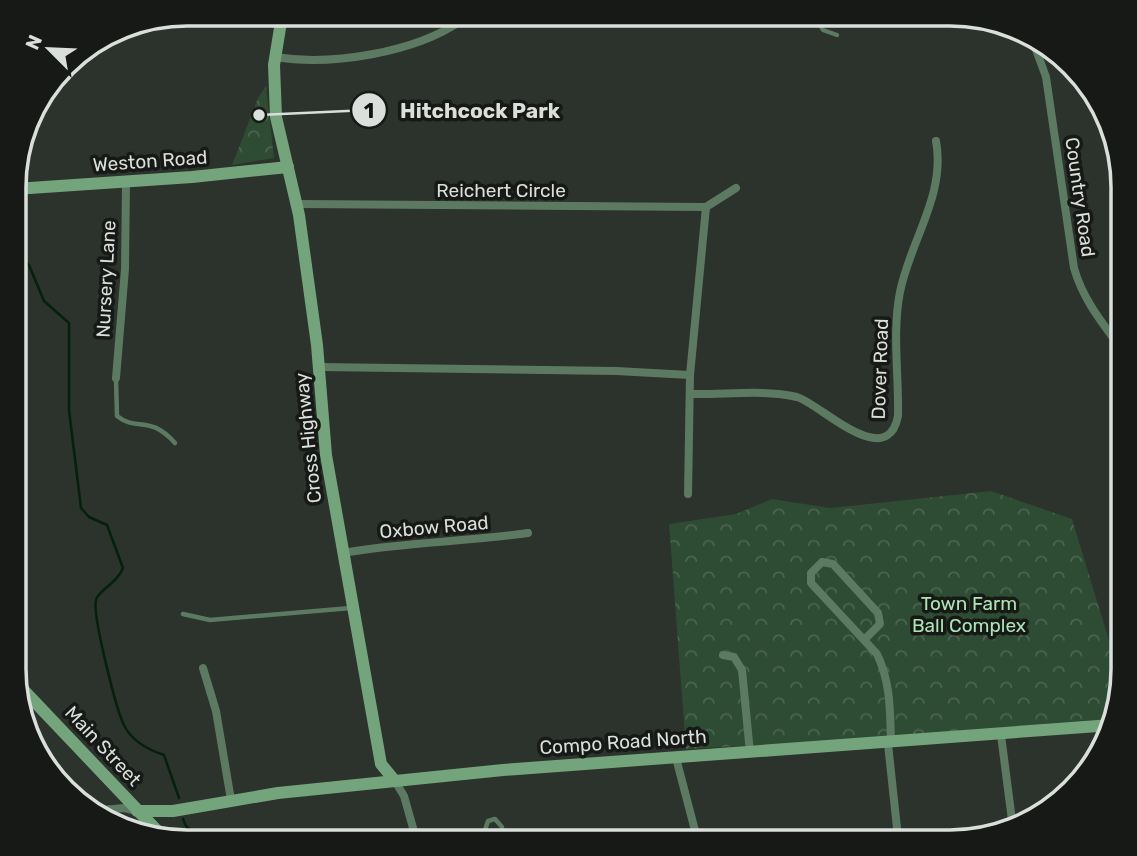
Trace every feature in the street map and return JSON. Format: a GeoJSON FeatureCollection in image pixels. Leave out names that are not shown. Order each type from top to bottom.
{"type":"FeatureCollection","features":[{"type":"Feature","properties":{"kind":"main road","name":"Cross Highway"},"geometry":{"type":"LineString","coordinates":[[280,27],[275,57],[274,102],[297,204],[319,367],[326,455],[381,764],[396,781]]}},
{"type":"Feature","properties":{"kind":"main road","name":"Weston Road"},"geometry":{"type":"LineString","coordinates":[[26,188],[288,167]]}},
{"type":"Feature","properties":{"kind":"main road","name":"Main Street"},"geometry":{"type":"LineString","coordinates":[[29,695],[152,825]]}},
{"type":"Feature","properties":{"kind":"main road","name":"Compo Road North"},"geometry":{"type":"LineString","coordinates":[[138,811],[173,811],[232,800],[396,781],[1100,726]]}},
{"type":"Feature","properties":{"kind":"street"},"geometry":{"type":"LineString","coordinates":[[275,57],[327,61],[364,56],[438,34],[450,27]]}},
{"type":"Feature","properties":{"kind":"street","name":"Country Road"},"geometry":{"type":"LineString","coordinates":[[1037,52],[1046,77],[1074,268],[1080,288],[1111,335]]}},
{"type":"Feature","properties":{"kind":"street","name":"Dover Road"},"geometry":{"type":"LineString","coordinates":[[690,394],[776,394],[800,398],[858,434],[880,437],[889,434],[896,427],[900,291],[936,178],[939,158],[936,141]]}},
{"type":"Feature","properties":{"kind":"street","name":"Nursery Lane"},"geometry":{"type":"LineString","coordinates":[[116,378],[125,269],[126,182]]}},
{"type":"Feature","properties":{"kind":"street"},"geometry":{"type":"LineString","coordinates":[[688,494],[690,375],[706,207],[736,188]]}},
{"type":"Feature","properties":{"kind":"street","name":"Reichert Circle"},"geometry":{"type":"LineString","coordinates":[[297,204],[706,207]]}},
{"type":"Feature","properties":{"kind":"street"},"geometry":{"type":"LineString","coordinates":[[319,367],[616,371],[690,375]]}},
{"type":"Feature","properties":{"kind":"street","name":"Oxbow Road"},"geometry":{"type":"LineString","coordinates":[[343,553],[411,542],[469,541],[528,533]]}},
{"type":"Feature","properties":{"kind":"street"},"geometry":{"type":"LineString","coordinates":[[864,640],[880,624],[878,614],[833,564],[822,562],[811,573],[811,583],[877,654],[888,681],[897,828]]}},
{"type":"Feature","properties":{"kind":"street"},"geometry":{"type":"LineString","coordinates":[[723,655],[734,657],[742,670],[750,753]]}},
{"type":"Feature","properties":{"kind":"street"},"geometry":{"type":"LineString","coordinates":[[203,668],[216,710],[232,800]]}},
{"type":"Feature","properties":{"kind":"street"},"geometry":{"type":"LineString","coordinates":[[1001,735],[1012,818]]}},
{"type":"Feature","properties":{"kind":"street"},"geometry":{"type":"LineString","coordinates":[[676,758],[695,830]]}},
{"type":"Feature","properties":{"kind":"street","name":"Cross Highway"},"geometry":{"type":"LineString","coordinates":[[396,781],[404,796],[413,829]]}},
{"type":"Feature","properties":{"kind":"street"},"geometry":{"type":"LineString","coordinates":[[109,809],[124,808],[138,811]]}},
{"type":"Feature","properties":{"kind":"lane"},"geometry":{"type":"LineString","coordinates":[[820,27],[837,35]]}},
{"type":"Feature","properties":{"kind":"lane"},"geometry":{"type":"LineString","coordinates":[[116,378],[117,416],[129,422],[153,424],[175,443]]}},
{"type":"Feature","properties":{"kind":"lane"},"geometry":{"type":"LineString","coordinates":[[183,614],[209,620],[352,608]]}},
{"type":"Feature","properties":{"kind":"lane"},"geometry":{"type":"LineString","coordinates":[[485,829],[488,821],[495,819],[502,827]]}},
{"type":"Feature","properties":{"kind":"green space"},"geometry":{"type":"Polygon","coordinates":[[[266,86],[274,158],[232,165],[258,98],[266,86]]]}},
{"type":"Feature","properties":{"kind":"green space","name":"Town Farm Ball Complex"},"geometry":{"type":"Polygon","coordinates":[[[991,491],[1072,519],[1110,644],[1108,700],[1102,722],[987,733],[686,749],[669,524],[736,514],[772,499],[830,508],[991,491]]]}},
{"type":"Feature","properties":{"kind":"waterway"},"geometry":{"type":"LineString","coordinates":[[26,262],[44,301],[69,323],[69,410],[81,508],[89,517],[107,525],[123,568],[96,600],[101,643],[117,704],[125,727],[132,737],[147,748],[164,755],[179,798]]}},
{"type":"Feature","properties":{"kind":"waterway"},"geometry":{"type":"LineString","coordinates":[[183,819],[189,829]]}},
{"type":"Feature","properties":{"kind":"place","name":"Hitchcock Park"},"geometry":{"type":"Point","coordinates":[259,115]}}]}
